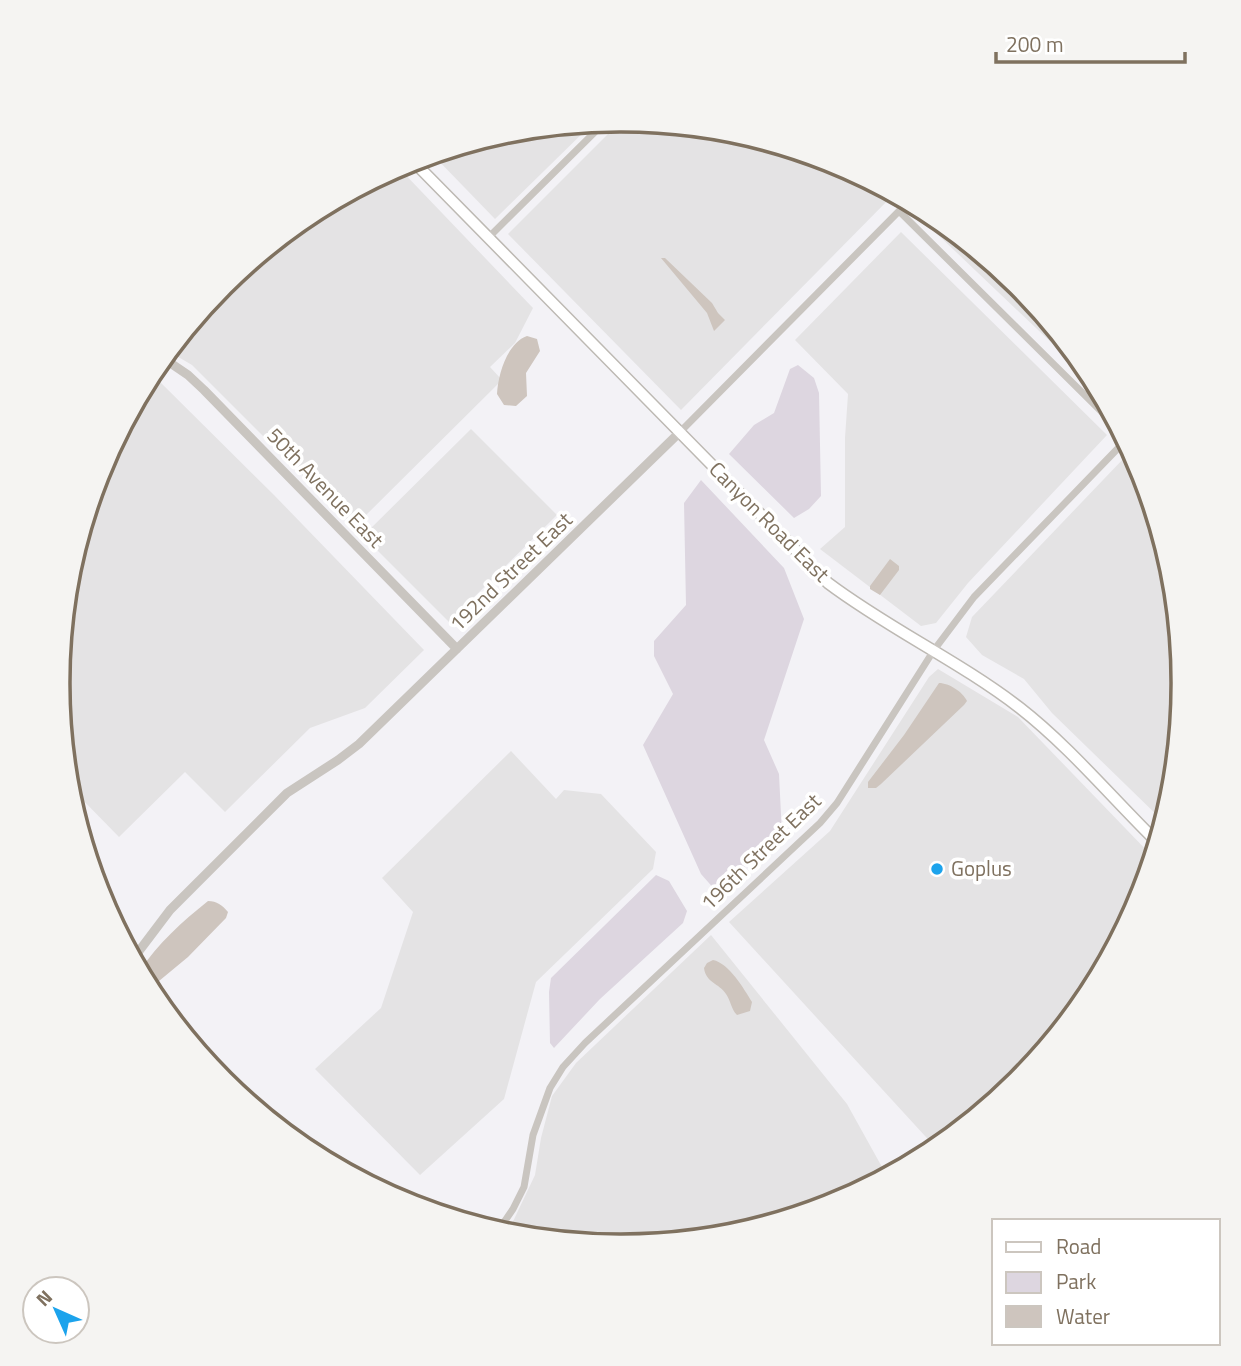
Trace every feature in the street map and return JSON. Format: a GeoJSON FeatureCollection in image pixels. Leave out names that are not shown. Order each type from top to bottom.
{"type":"FeatureCollection","features":[{"type":"Feature","properties":{"kind":"main road","name":"Canyon Road East"},"geometry":{"type":"LineString","coordinates":[[422,170],[828,583],[864,610],[934,650],[1022,710],[1149,834]]}},
{"type":"Feature","properties":{"kind":"street"},"geometry":{"type":"LineString","coordinates":[[489,237],[593,133]]}},
{"type":"Feature","properties":{"kind":"street","name":"192nd Street East"},"geometry":{"type":"LineString","coordinates":[[140,950],[170,909],[287,793],[359,744],[681,431],[901,209]]}},
{"type":"Feature","properties":{"kind":"street"},"geometry":{"type":"LineString","coordinates":[[899,212],[1096,406]]}},
{"type":"Feature","properties":{"kind":"street","name":"50th Avenue East"},"geometry":{"type":"LineString","coordinates":[[172,364],[204,390],[457,649]]}},
{"type":"Feature","properties":{"kind":"street","name":"196th Street East"},"geometry":{"type":"LineString","coordinates":[[505,1221],[524,1187],[540,1110],[563,1067],[585,1043],[820,823],[837,803],[934,650],[974,597],[1118,448]]}},
{"type":"Feature","properties":{"kind":"shaded area"},"geometry":{"type":"Polygon","coordinates":[[[609,133],[692,137],[763,151],[831,174],[887,201],[681,410],[508,234],[609,133]]]}},
{"type":"Feature","properties":{"kind":"shaded area"},"geometry":{"type":"Polygon","coordinates":[[[582,134],[495,219],[441,163],[513,143],[582,134]]]}},
{"type":"Feature","properties":{"kind":"shaded area"},"geometry":{"type":"Polygon","coordinates":[[[406,176],[533,308],[515,343],[490,367],[502,380],[354,527],[192,365],[178,357],[207,320],[258,269],[285,246],[345,206],[406,176]]]}},
{"type":"Feature","properties":{"kind":"shaded area"},"geometry":{"type":"Polygon","coordinates":[[[932,229],[956,246],[1010,294],[1057,348],[932,229]]]}},
{"type":"Feature","properties":{"kind":"shaded area"},"geometry":{"type":"Polygon","coordinates":[[[901,232],[1107,435],[968,583],[936,623],[921,626],[820,549],[845,527],[848,394],[795,340],[901,232]]]}},
{"type":"Feature","properties":{"kind":"shaded area"},"geometry":{"type":"Polygon","coordinates":[[[160,382],[424,650],[365,708],[310,728],[225,812],[185,772],[119,837],[83,801],[71,719],[71,647],[81,576],[99,506],[127,440],[160,382]]]}},
{"type":"Feature","properties":{"kind":"shaded area"},"geometry":{"type":"Polygon","coordinates":[[[471,429],[557,515],[449,622],[363,536],[471,429]]]}},
{"type":"Feature","properties":{"kind":"shaded area"},"geometry":{"type":"Polygon","coordinates":[[[1123,459],[1142,506],[1152,541],[1170,647],[1170,719],[1155,813],[1052,713],[1024,679],[982,655],[966,637],[972,617],[1123,459]]]}},
{"type":"Feature","properties":{"kind":"shaded area"},"geometry":{"type":"Polygon","coordinates":[[[938,669],[1018,717],[1145,849],[1114,926],[1078,989],[1057,1018],[1010,1072],[956,1120],[928,1139],[729,922],[830,831],[929,677],[938,669]]]}},
{"type":"Feature","properties":{"kind":"shaded area"},"geometry":{"type":"Polygon","coordinates":[[[511,751],[556,799],[564,790],[601,794],[656,852],[653,869],[536,982],[504,1099],[420,1175],[315,1069],[381,1008],[413,912],[382,878],[511,751]]]}},
{"type":"Feature","properties":{"kind":"shaded area"},"geometry":{"type":"Polygon","coordinates":[[[711,935],[847,1104],[882,1167],[831,1192],[797,1204],[763,1215],[692,1229],[620,1234],[549,1229],[512,1223],[535,1175],[552,1096],[576,1063],[711,935]]]}},
{"type":"Feature","properties":{"kind":"green space"},"geometry":{"type":"Polygon","coordinates":[[[798,365],[814,378],[819,393],[821,496],[809,509],[794,518],[729,454],[754,425],[774,413],[790,369],[798,365]]]}},
{"type":"Feature","properties":{"kind":"green space"},"geometry":{"type":"Polygon","coordinates":[[[701,480],[784,568],[804,619],[764,740],[779,774],[782,835],[716,891],[701,874],[643,745],[673,694],[654,656],[654,641],[686,605],[684,503],[701,480]]]}},
{"type":"Feature","properties":{"kind":"green space"},"geometry":{"type":"Polygon","coordinates":[[[656,875],[669,881],[687,911],[683,923],[600,999],[554,1048],[550,1043],[551,978],[656,875]]]}},
{"type":"Feature","properties":{"kind":"water"},"geometry":{"type":"Polygon","coordinates":[[[661,258],[665,258],[712,303],[725,320],[714,331],[707,313],[661,258]]]}},
{"type":"Feature","properties":{"kind":"water"},"geometry":{"type":"Polygon","coordinates":[[[527,336],[537,339],[540,351],[526,373],[527,396],[516,406],[504,405],[497,394],[502,369],[514,345],[527,336]]]}},
{"type":"Feature","properties":{"kind":"water"},"geometry":{"type":"Polygon","coordinates":[[[890,559],[899,566],[899,570],[880,595],[870,589],[870,586],[890,559]]]}},
{"type":"Feature","properties":{"kind":"water"},"geometry":{"type":"Polygon","coordinates":[[[939,683],[955,689],[967,701],[881,784],[876,788],[868,788],[868,782],[939,683]]]}},
{"type":"Feature","properties":{"kind":"water"},"geometry":{"type":"Polygon","coordinates":[[[208,901],[217,903],[228,912],[226,918],[188,957],[159,982],[146,962],[208,901]]]}},
{"type":"Feature","properties":{"kind":"water"},"geometry":{"type":"Polygon","coordinates":[[[713,960],[725,966],[740,984],[752,1002],[750,1011],[737,1015],[723,990],[707,977],[704,968],[713,960]]]}},
{"type":"Feature","properties":{"kind":"place","name":"Goplus"},"geometry":{"type":"Point","coordinates":[937,869]}}]}
